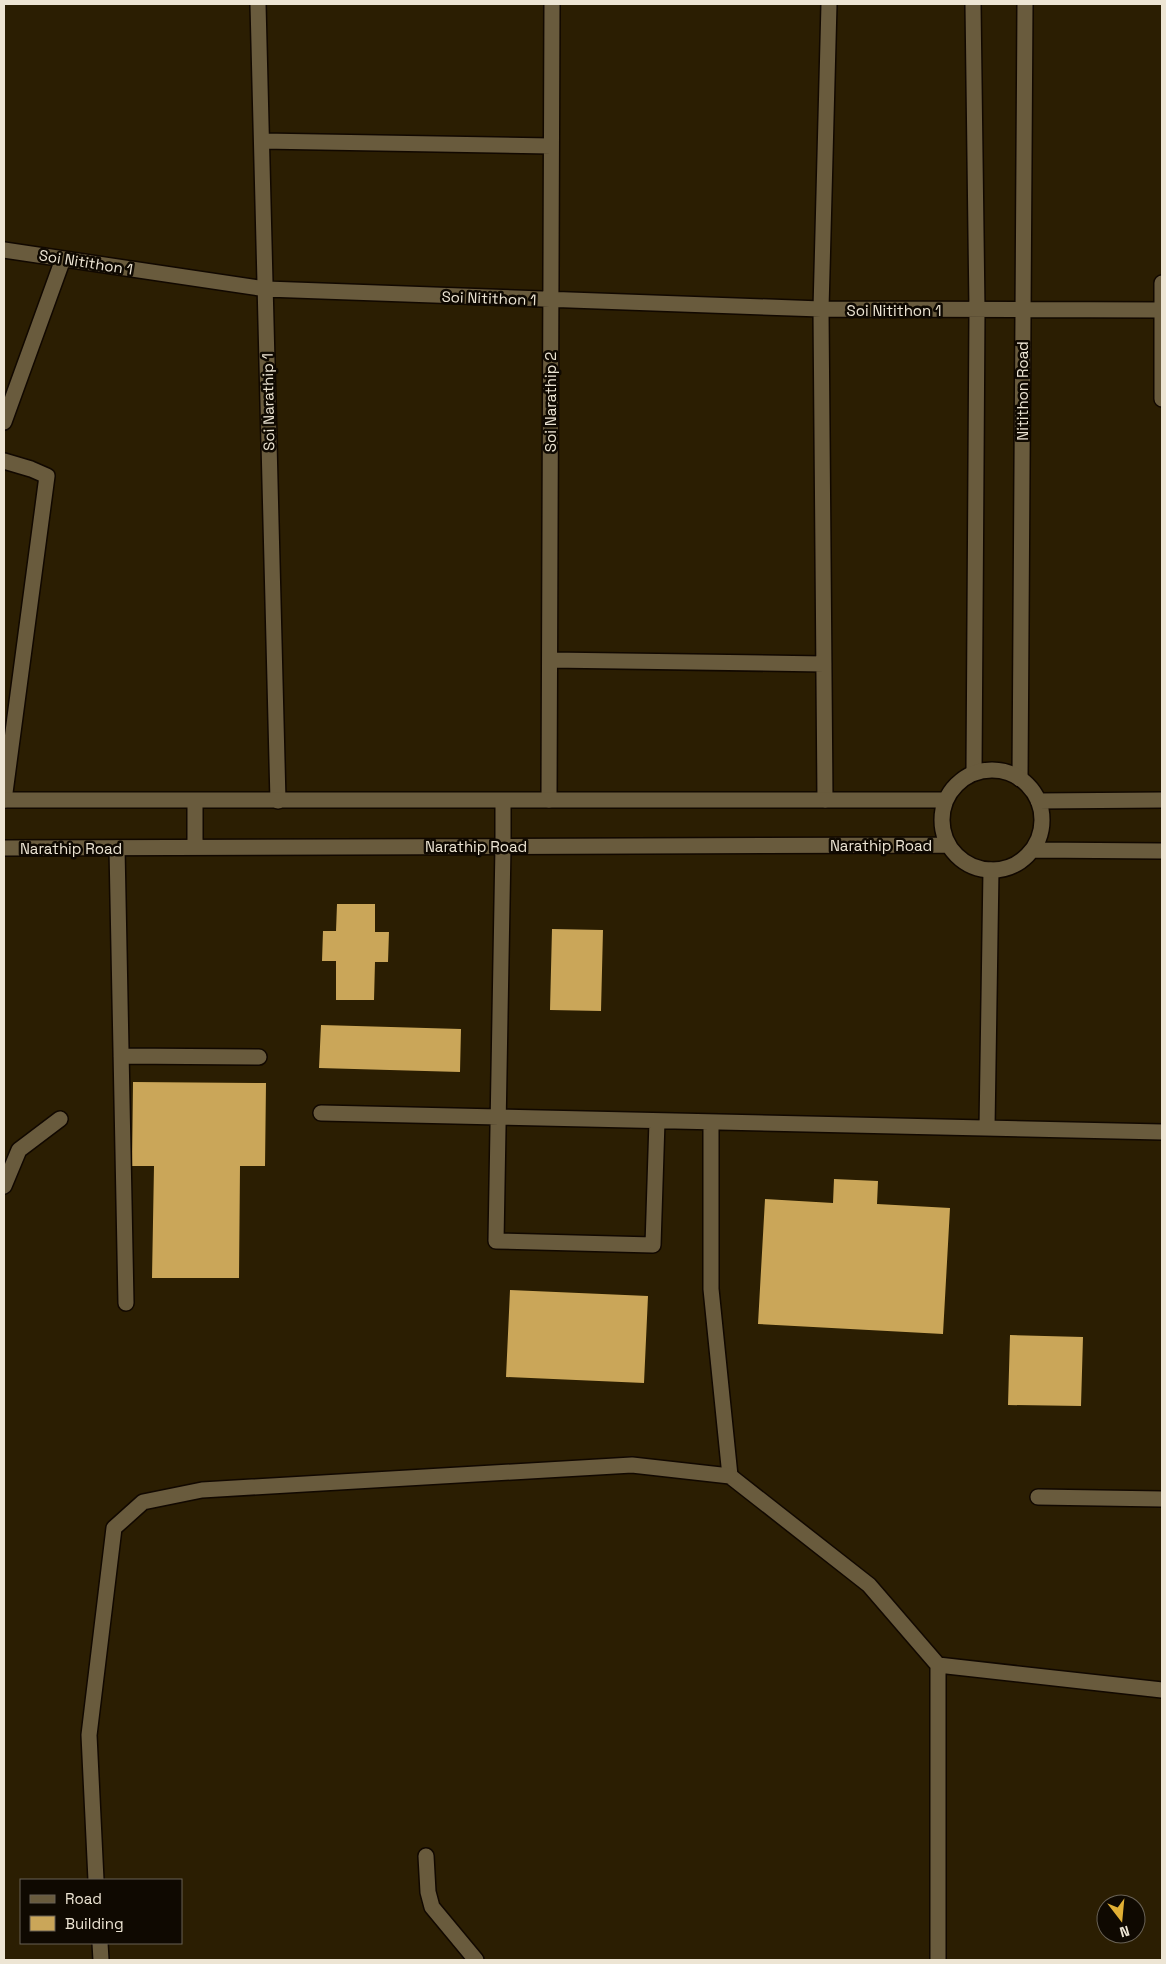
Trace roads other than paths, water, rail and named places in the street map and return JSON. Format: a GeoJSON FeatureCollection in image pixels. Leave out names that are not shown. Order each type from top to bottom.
{"type":"FeatureCollection","features":[{"type":"Feature","properties":{"kind":"street","name":"Soi Narathip 1"},"geometry":{"type":"LineString","coordinates":[[258,4],[278,800]]}},
{"type":"Feature","properties":{"kind":"street","name":"Soi Narathip 2"},"geometry":{"type":"LineString","coordinates":[[549,800],[552,4]]}},
{"type":"Feature","properties":{"kind":"street"},"geometry":{"type":"LineString","coordinates":[[825,800],[821,309],[829,4]]}},
{"type":"Feature","properties":{"kind":"street"},"geometry":{"type":"LineString","coordinates":[[972,4],[977,310],[974,773]]}},
{"type":"Feature","properties":{"kind":"street","name":"Nitithon Road"},"geometry":{"type":"LineString","coordinates":[[1020,779],[1025,4]]}},
{"type":"Feature","properties":{"kind":"street"},"geometry":{"type":"LineString","coordinates":[[262,141],[552,146]]}},
{"type":"Feature","properties":{"kind":"street","name":"Soi Nitithon 1"},"geometry":{"type":"LineString","coordinates":[[4,250],[266,289],[551,301],[821,309],[1162,310]]}},
{"type":"Feature","properties":{"kind":"street"},"geometry":{"type":"LineString","coordinates":[[4,422],[63,259]]}},
{"type":"Feature","properties":{"kind":"street"},"geometry":{"type":"LineString","coordinates":[[1162,283],[1162,399]]}},
{"type":"Feature","properties":{"kind":"street"},"geometry":{"type":"LineString","coordinates":[[4,461],[32,469],[47,476],[4,800],[946,800]]}},
{"type":"Feature","properties":{"kind":"street"},"geometry":{"type":"LineString","coordinates":[[550,660],[824,664]]}},
{"type":"Feature","properties":{"kind":"street"},"geometry":{"type":"LineString","coordinates":[[997,770],[1013,774],[1026,783],[1037,796],[1042,812],[1042,828],[1037,844],[1027,856],[1014,866],[998,870],[982,870],[966,864],[953,854],[944,839],[940,822],[946,800],[951,790],[963,778],[974,773],[997,770]]}},
{"type":"Feature","properties":{"kind":"street"},"geometry":{"type":"LineString","coordinates":[[195,800],[195,847]]}},
{"type":"Feature","properties":{"kind":"street"},"geometry":{"type":"LineString","coordinates":[[503,800],[496,1241],[653,1245],[656,1121]]}},
{"type":"Feature","properties":{"kind":"street"},"geometry":{"type":"LineString","coordinates":[[1038,801],[1162,800]]}},
{"type":"Feature","properties":{"kind":"street","name":"Narathip Road"},"geometry":{"type":"LineString","coordinates":[[4,848],[948,845]]}},
{"type":"Feature","properties":{"kind":"street"},"geometry":{"type":"LineString","coordinates":[[118,848],[126,1303]]}},
{"type":"Feature","properties":{"kind":"street"},"geometry":{"type":"LineString","coordinates":[[1032,850],[1162,851]]}},
{"type":"Feature","properties":{"kind":"street"},"geometry":{"type":"LineString","coordinates":[[987,1128],[991,870]]}},
{"type":"Feature","properties":{"kind":"street"},"geometry":{"type":"LineString","coordinates":[[121,1056],[259,1057]]}},
{"type":"Feature","properties":{"kind":"street"},"geometry":{"type":"LineString","coordinates":[[321,1114],[1162,1132]]}},
{"type":"Feature","properties":{"kind":"street"},"geometry":{"type":"LineString","coordinates":[[4,1186],[19,1150],[60,1119]]}},
{"type":"Feature","properties":{"kind":"street"},"geometry":{"type":"LineString","coordinates":[[711,1122],[711,1289],[730,1476]]}},
{"type":"Feature","properties":{"kind":"street"},"geometry":{"type":"LineString","coordinates":[[96,1879],[88,1735],[114,1528],[143,1502],[202,1490],[632,1465],[730,1476],[868,1585],[938,1665],[938,1960]]}},
{"type":"Feature","properties":{"kind":"street"},"geometry":{"type":"LineString","coordinates":[[1038,1497],[1162,1498]]}},
{"type":"Feature","properties":{"kind":"street"},"geometry":{"type":"LineString","coordinates":[[938,1665],[1162,1690]]}},
{"type":"Feature","properties":{"kind":"street"},"geometry":{"type":"LineString","coordinates":[[426,1856],[428,1892],[432,1907],[476,1960]]}},
{"type":"Feature","properties":{"kind":"street"},"geometry":{"type":"LineString","coordinates":[[100,1944],[101,1960]]}}]}
